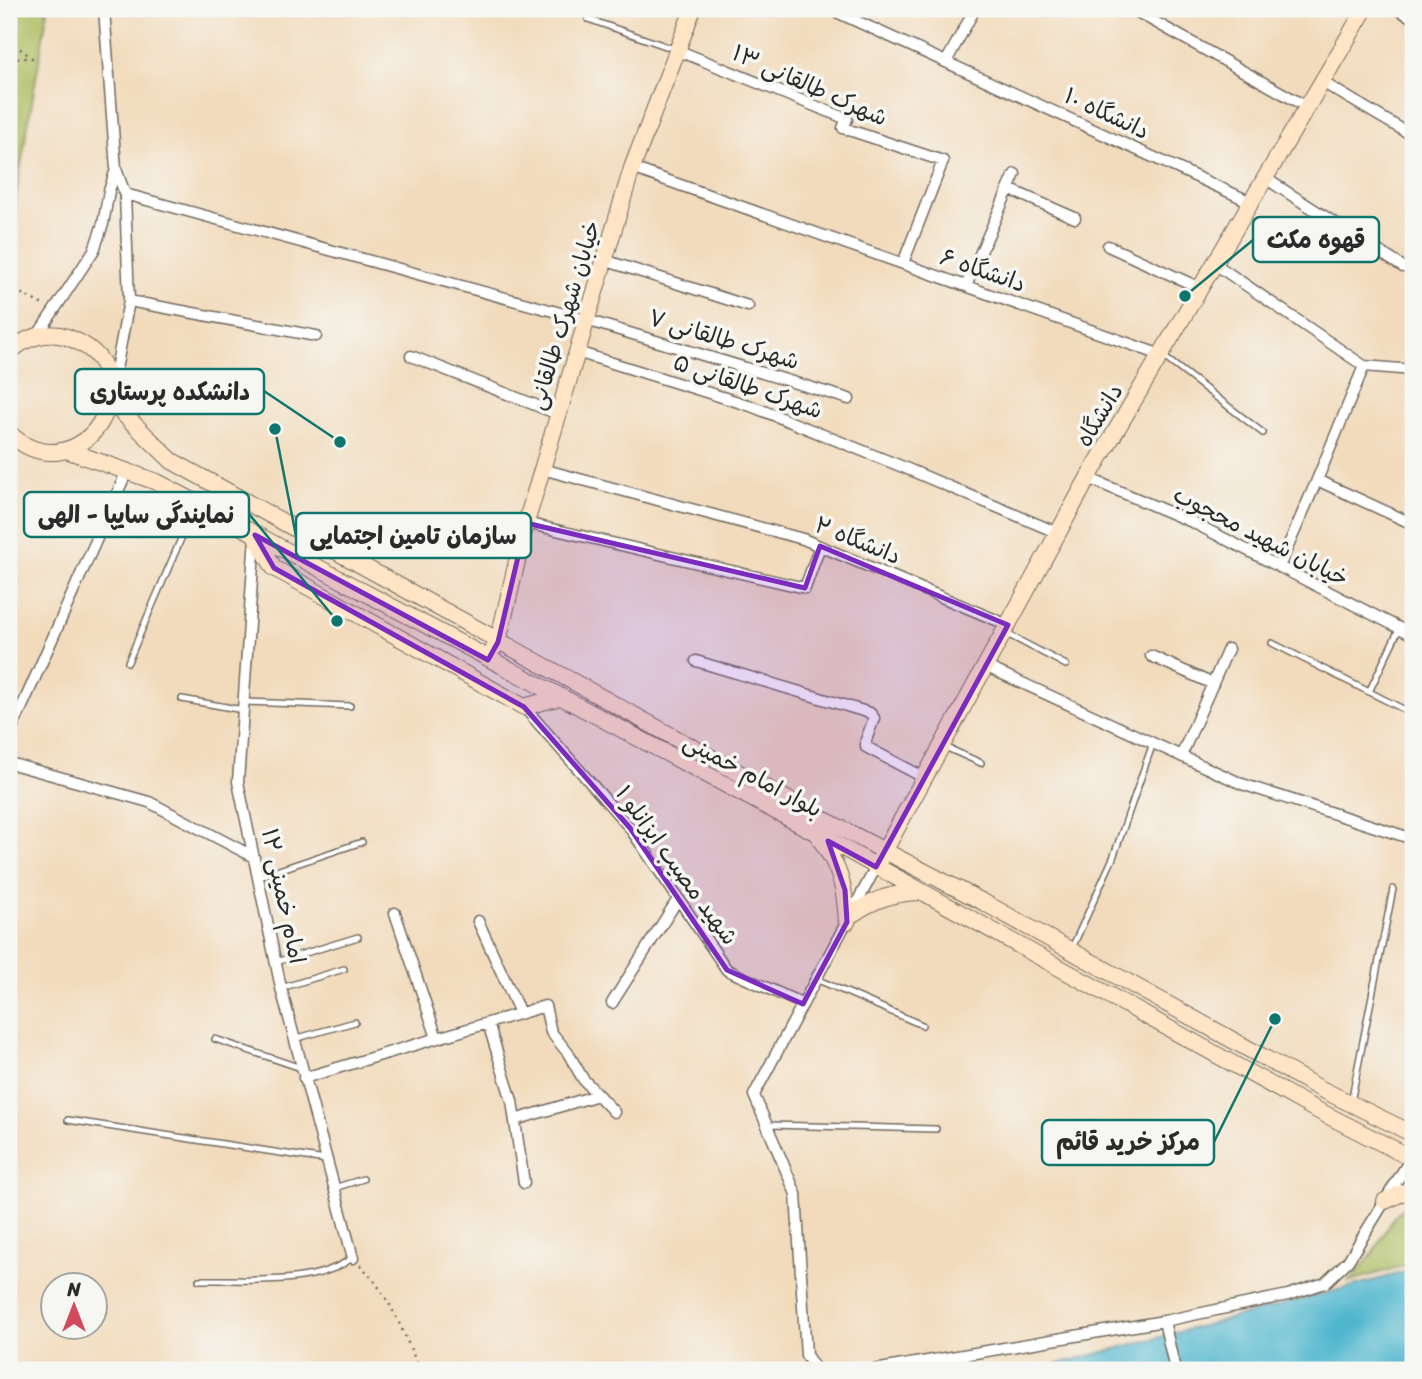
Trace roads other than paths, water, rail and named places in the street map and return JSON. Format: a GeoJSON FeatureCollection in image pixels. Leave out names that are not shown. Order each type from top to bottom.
{"type":"FeatureCollection","features":[{"type":"Feature","properties":{"kind":"main road","name":"خیابان شهرک طالقانی"},"geometry":{"type":"LineString","coordinates":[[464,673],[498,642],[526,523],[632,168],[693,9]]}},
{"type":"Feature","properties":{"kind":"main road","name":"دانشگاه"},"geometry":{"type":"LineString","coordinates":[[876,867],[1088,478],[1365,9]]}},
{"type":"Feature","properties":{"kind":"main road"},"geometry":{"type":"LineString","coordinates":[[11,347],[37,336],[60,335],[82,342],[99,358],[109,378],[110,401],[102,423],[87,440],[66,450]]}},
{"type":"Feature","properties":{"kind":"main road","name":"بلوار امام خمینی"},"geometry":{"type":"LineString","coordinates":[[110,401],[172,461],[498,642],[1351,1104],[1411,1129]]}},
{"type":"Feature","properties":{"kind":"main road","name":"بلوار امام خمینی"},"geometry":{"type":"LineString","coordinates":[[9,433],[27,446],[46,452],[66,450],[157,482],[816,834],[1309,1106],[1409,1155]]}},
{"type":"Feature","properties":{"kind":"main road"},"geometry":{"type":"LineString","coordinates":[[255,535],[274,568],[524,707],[560,697]]}},
{"type":"Feature","properties":{"kind":"main road"},"geometry":{"type":"LineString","coordinates":[[816,834],[835,860],[845,890],[849,918],[872,901],[896,893],[921,892]]}},
{"type":"Feature","properties":{"kind":"main road"},"geometry":{"type":"LineString","coordinates":[[1409,1155],[1411,1129]]}},
{"type":"Feature","properties":{"kind":"main road"},"geometry":{"type":"LineString","coordinates":[[1385,1200],[1413,1188]]}},
{"type":"Feature","properties":{"kind":"street"},"geometry":{"type":"LineString","coordinates":[[104,9],[116,169],[125,194],[129,301],[110,401]]}},
{"type":"Feature","properties":{"kind":"street","name":"دانشگاه ۱۰"},"geometry":{"type":"LineString","coordinates":[[830,9],[1251,202]]}},
{"type":"Feature","properties":{"kind":"street"},"geometry":{"type":"LineString","coordinates":[[946,62],[975,9]]}},
{"type":"Feature","properties":{"kind":"street"},"geometry":{"type":"LineString","coordinates":[[1132,9],[1307,107]]}},
{"type":"Feature","properties":{"kind":"street"},"geometry":{"type":"LineString","coordinates":[[1397,9],[1413,18]]}},
{"type":"Feature","properties":{"kind":"street","name":"شهرک طالقانی ۱۳"},"geometry":{"type":"LineString","coordinates":[[677,50],[847,120],[843,128],[943,161],[903,263]]}},
{"type":"Feature","properties":{"kind":"street"},"geometry":{"type":"LineString","coordinates":[[1322,82],[1413,136]]}},
{"type":"Feature","properties":{"kind":"street","name":"دانشگاه ۶"},"geometry":{"type":"LineString","coordinates":[[632,168],[1161,355]]}},
{"type":"Feature","properties":{"kind":"street"},"geometry":{"type":"LineString","coordinates":[[37,336],[94,250],[116,169]]}},
{"type":"Feature","properties":{"kind":"street"},"geometry":{"type":"LineString","coordinates":[[966,286],[1015,174]]}},
{"type":"Feature","properties":{"kind":"street"},"geometry":{"type":"LineString","coordinates":[[1265,178],[1403,267]]}},
{"type":"Feature","properties":{"kind":"street"},"geometry":{"type":"LineString","coordinates":[[1009,189],[1075,218]]}},
{"type":"Feature","properties":{"kind":"street","name":"شهرک طالقانی ۷"},"geometry":{"type":"LineString","coordinates":[[125,194],[586,320],[849,399]]}},
{"type":"Feature","properties":{"kind":"street"},"geometry":{"type":"LineString","coordinates":[[1108,246],[1200,288]]}},
{"type":"Feature","properties":{"kind":"street"},"geometry":{"type":"LineString","coordinates":[[604,260],[748,306]]}},
{"type":"Feature","properties":{"kind":"street"},"geometry":{"type":"LineString","coordinates":[[1214,264],[1364,366],[1413,370]]}},
{"type":"Feature","properties":{"kind":"street"},"geometry":{"type":"LineString","coordinates":[[129,301],[316,337]]}},
{"type":"Feature","properties":{"kind":"street","name":"شهرک طالقانی ۵"},"geometry":{"type":"LineString","coordinates":[[577,352],[751,406],[1058,533]]}},
{"type":"Feature","properties":{"kind":"street"},"geometry":{"type":"LineString","coordinates":[[411,356],[558,414]]}},
{"type":"Feature","properties":{"kind":"street"},"geometry":{"type":"LineString","coordinates":[[1279,567],[1364,366]]}},
{"type":"Feature","properties":{"kind":"street","name":"دانشگاه ۲"},"geometry":{"type":"LineString","coordinates":[[542,469],[803,539],[1006,629]]}},
{"type":"Feature","properties":{"kind":"street"},"geometry":{"type":"LineString","coordinates":[[9,736],[127,471]]}},
{"type":"Feature","properties":{"kind":"street","name":"خیابان شهید محجوب"},"geometry":{"type":"LineString","coordinates":[[1088,478],[1192,522],[1413,635]]}},
{"type":"Feature","properties":{"kind":"street"},"geometry":{"type":"LineString","coordinates":[[1317,480],[1413,524]]}},
{"type":"Feature","properties":{"kind":"street"},"geometry":{"type":"LineString","coordinates":[[526,523],[805,588],[820,546]]}},
{"type":"Feature","properties":{"kind":"street","name":"امام خمینی ۱۲"},"geometry":{"type":"LineString","coordinates":[[255,535],[239,782],[281,988],[353,1258]]}},
{"type":"Feature","properties":{"kind":"street"},"geometry":{"type":"LineString","coordinates":[[1181,756],[1228,649]]}},
{"type":"Feature","properties":{"kind":"street"},"geometry":{"type":"LineString","coordinates":[[1152,656],[1213,684]]}},
{"type":"Feature","properties":{"kind":"street"},"geometry":{"type":"LineString","coordinates":[[696,661],[870,713],[874,718],[866,747],[925,778]]}},
{"type":"Feature","properties":{"kind":"street"},"geometry":{"type":"LineString","coordinates":[[985,666],[1242,784],[1413,839]]}},
{"type":"Feature","properties":{"kind":"street","name":"شهید مصیب ایزانلو ۱"},"geometry":{"type":"LineString","coordinates":[[524,707],[630,828],[727,970],[803,1004]]}},
{"type":"Feature","properties":{"kind":"street"},"geometry":{"type":"LineString","coordinates":[[9,762],[149,802],[254,857]]}},
{"type":"Feature","properties":{"kind":"street"},"geometry":{"type":"LineString","coordinates":[[816,1370],[806,1355],[796,1194],[754,1096],[876,867]]}},
{"type":"Feature","properties":{"kind":"street"},"geometry":{"type":"LineString","coordinates":[[612,1003],[678,899]]}},
{"type":"Feature","properties":{"kind":"street"},"geometry":{"type":"LineString","coordinates":[[395,913],[437,1038]]}},
{"type":"Feature","properties":{"kind":"street"},"geometry":{"type":"LineString","coordinates":[[478,921],[520,1013]]}},
{"type":"Feature","properties":{"kind":"street"},"geometry":{"type":"LineString","coordinates":[[302,1073],[437,1038],[545,1006],[551,1032],[568,1053],[583,1079],[614,1112]]}},
{"type":"Feature","properties":{"kind":"street"},"geometry":{"type":"LineString","coordinates":[[488,1023],[512,1101],[524,1182]]}},
{"type":"Feature","properties":{"kind":"street"},"geometry":{"type":"LineString","coordinates":[[515,1120],[598,1095]]}},
{"type":"Feature","properties":{"kind":"street"},"geometry":{"type":"LineString","coordinates":[[874,1370],[1164,1321],[1287,1295],[1325,1283],[1348,1261],[1409,1155]]}},
{"type":"Feature","properties":{"kind":"street"},"geometry":{"type":"LineString","coordinates":[[1164,1321],[1175,1370]]}},
{"type":"Feature","properties":{"kind":"lane"},"geometry":{"type":"LineString","coordinates":[[588,19],[677,50]]}},
{"type":"Feature","properties":{"kind":"lane"},"geometry":{"type":"LineString","coordinates":[[1161,355],[1263,433]]}},
{"type":"Feature","properties":{"kind":"lane"},"geometry":{"type":"LineString","coordinates":[[128,662],[197,503]]}},
{"type":"Feature","properties":{"kind":"lane"},"geometry":{"type":"LineString","coordinates":[[1006,629],[1066,665]]}},
{"type":"Feature","properties":{"kind":"lane"},"geometry":{"type":"LineString","coordinates":[[1369,692],[1399,629]]}},
{"type":"Feature","properties":{"kind":"lane"},"geometry":{"type":"LineString","coordinates":[[1272,643],[1413,714]]}},
{"type":"Feature","properties":{"kind":"lane"},"geometry":{"type":"LineString","coordinates":[[181,699],[243,706],[350,706]]}},
{"type":"Feature","properties":{"kind":"lane"},"geometry":{"type":"LineString","coordinates":[[1071,951],[1113,858],[1153,743]]}},
{"type":"Feature","properties":{"kind":"lane"},"geometry":{"type":"LineString","coordinates":[[942,746],[981,763]]}},
{"type":"Feature","properties":{"kind":"lane"},"geometry":{"type":"LineString","coordinates":[[258,877],[362,842]]}},
{"type":"Feature","properties":{"kind":"lane"},"geometry":{"type":"LineString","coordinates":[[1351,1104],[1393,889]]}},
{"type":"Feature","properties":{"kind":"lane"},"geometry":{"type":"LineString","coordinates":[[276,962],[358,937]]}},
{"type":"Feature","properties":{"kind":"lane"},"geometry":{"type":"LineString","coordinates":[[281,988],[344,969]]}},
{"type":"Feature","properties":{"kind":"lane"},"geometry":{"type":"LineString","coordinates":[[817,979],[922,1025]]}},
{"type":"Feature","properties":{"kind":"lane"},"geometry":{"type":"LineString","coordinates":[[294,1039],[355,1022]]}},
{"type":"Feature","properties":{"kind":"lane"},"geometry":{"type":"LineString","coordinates":[[215,1039],[302,1073]]}},
{"type":"Feature","properties":{"kind":"lane"},"geometry":{"type":"LineString","coordinates":[[68,1120],[326,1160]]}},
{"type":"Feature","properties":{"kind":"lane"},"geometry":{"type":"LineString","coordinates":[[767,1125],[936,1129]]}},
{"type":"Feature","properties":{"kind":"lane"},"geometry":{"type":"LineString","coordinates":[[334,1188],[363,1179]]}},
{"type":"Feature","properties":{"kind":"lane"},"geometry":{"type":"LineString","coordinates":[[199,1280],[306,1277],[339,1268],[353,1258]]}},
{"type":"Feature","properties":{"kind":"water"},"geometry":{"type":"Polygon","coordinates":[[[1413,1270],[1413,1367],[1403,1370],[1036,1370],[1413,1270]]]}},
{"type":"Feature","properties":{"kind":"place","name":"قهوه مکث"},"geometry":{"type":"Point","coordinates":[1185,296]}},
{"type":"Feature","properties":{"kind":"place","name":"سازمان تامین اجتمایی"},"geometry":{"type":"Point","coordinates":[275,429]}},
{"type":"Feature","properties":{"kind":"place","name":"دانشکده پرستاری"},"geometry":{"type":"Point","coordinates":[340,442]}},
{"type":"Feature","properties":{"kind":"place","name":"نمایندگی سایپا - الهی"},"geometry":{"type":"Point","coordinates":[337,621]}},
{"type":"Feature","properties":{"kind":"place","name":"مرکز خرید قائم"},"geometry":{"type":"Point","coordinates":[1275,1019]}}]}
